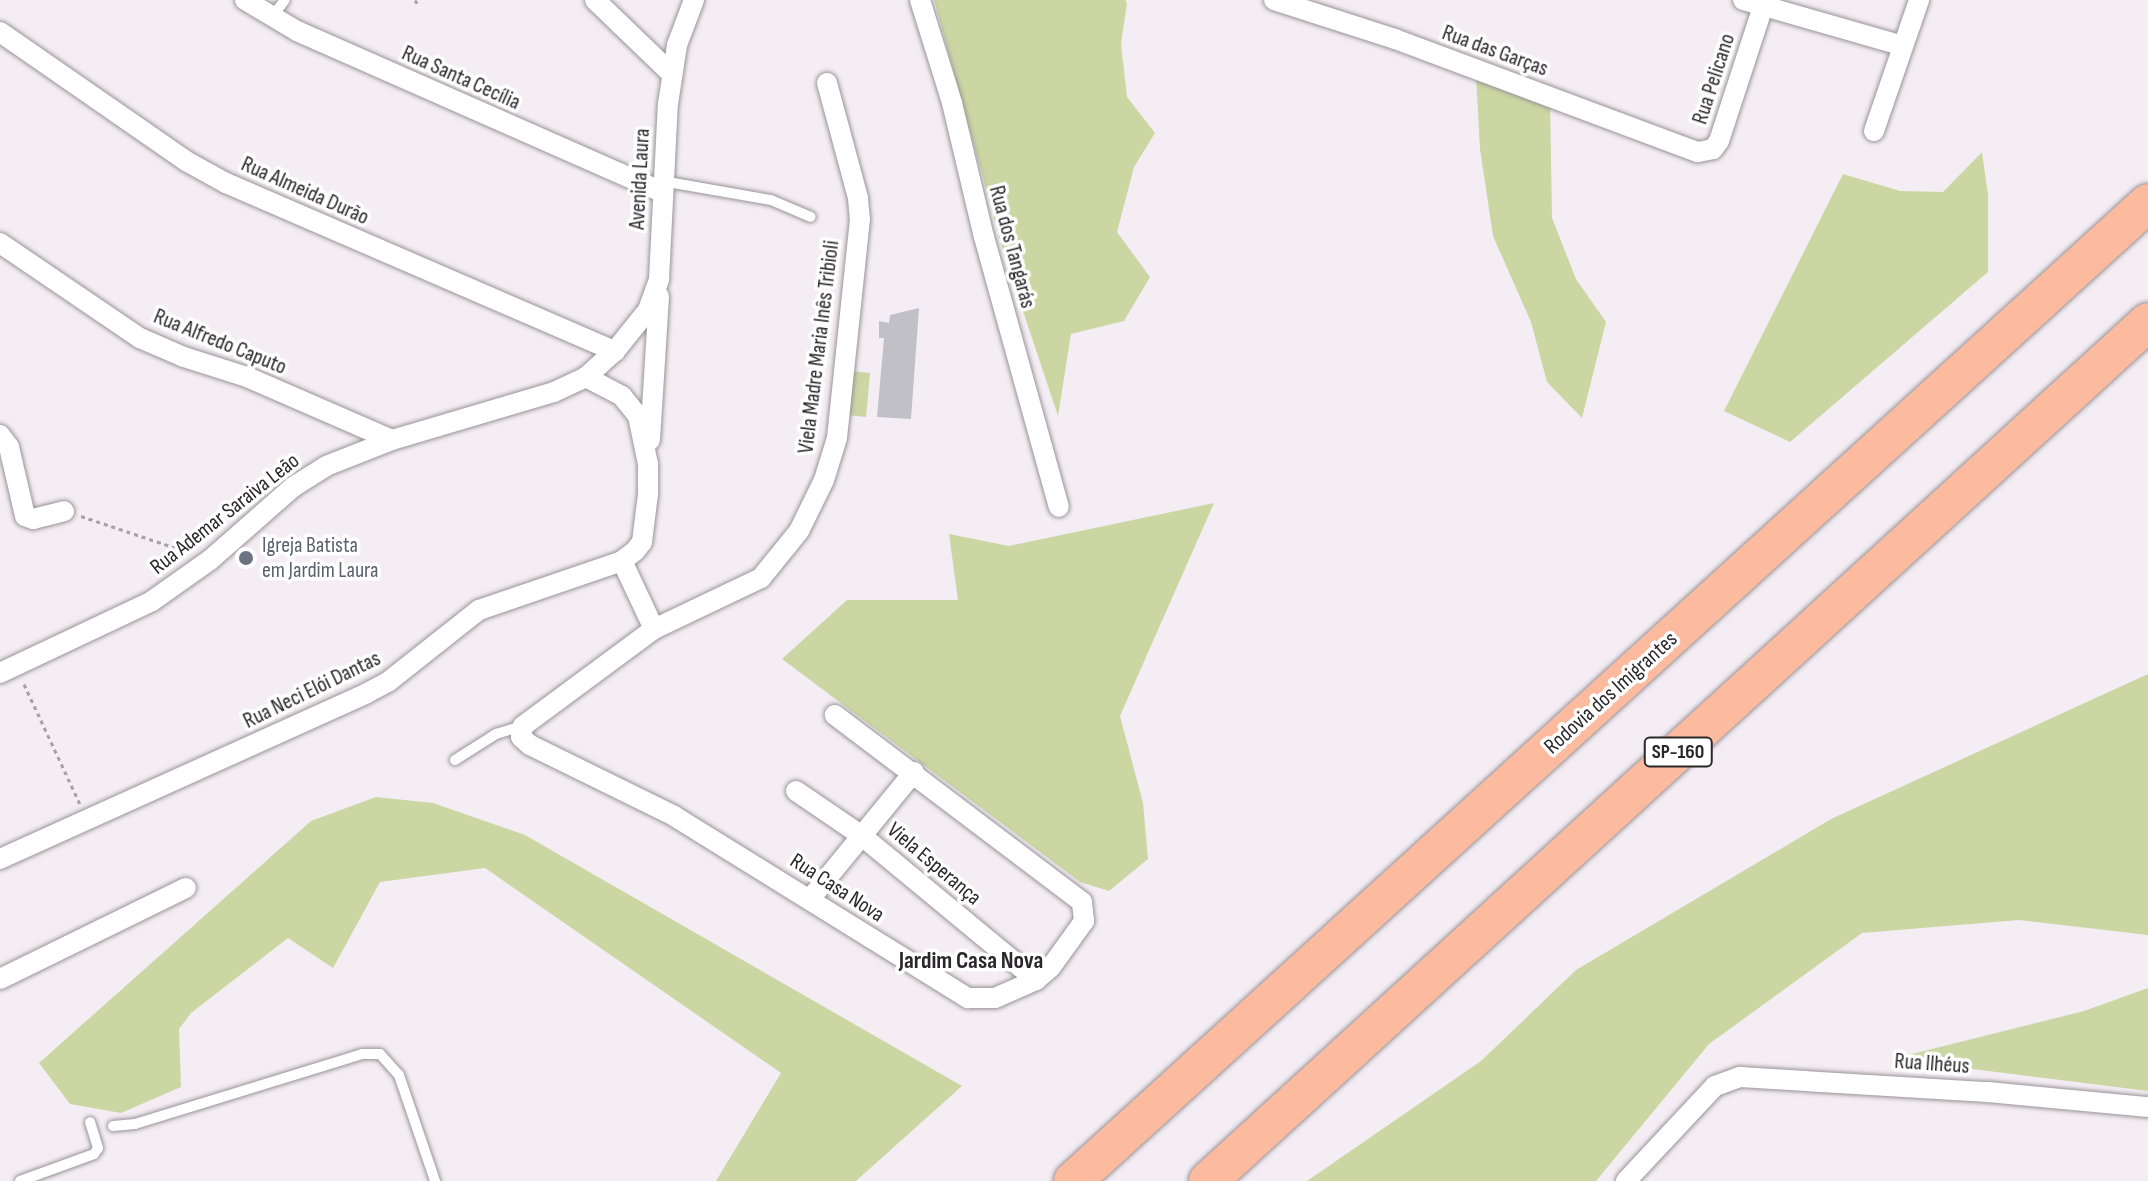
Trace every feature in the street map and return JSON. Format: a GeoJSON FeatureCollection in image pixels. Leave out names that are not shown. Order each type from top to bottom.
{"type":"FeatureCollection","features":[{"type":"Feature","properties":{"kind":"highway","name":"Rodovia dos Imigrantes"},"geometry":{"type":"LineString","coordinates":[[1073,1181],[2148,203]]}},
{"type":"Feature","properties":{"kind":"highway","name":"SP-160"},"geometry":{"type":"LineString","coordinates":[[1208,1181],[2148,322]]}},
{"type":"Feature","properties":{"kind":"street","name":"Rua Santa Cecília"},"geometry":{"type":"LineString","coordinates":[[245,0],[662,187]]}},
{"type":"Feature","properties":{"kind":"street"},"geometry":{"type":"LineString","coordinates":[[595,0],[672,74]]}},
{"type":"Feature","properties":{"kind":"street","name":"Avenida Laura"},"geometry":{"type":"LineString","coordinates":[[615,351],[648,310],[659,279],[662,187],[672,74],[677,45],[694,0]]}},
{"type":"Feature","properties":{"kind":"street","name":"Rua dos Tangarás"},"geometry":{"type":"LineString","coordinates":[[920,0],[952,103],[984,237],[1059,507]]}},
{"type":"Feature","properties":{"kind":"street","name":"Rua das Garças"},"geometry":{"type":"LineString","coordinates":[[1274,0],[1395,39],[1698,152]]}},
{"type":"Feature","properties":{"kind":"street"},"geometry":{"type":"LineString","coordinates":[[1743,0],[1903,46]]}},
{"type":"Feature","properties":{"kind":"street"},"geometry":{"type":"LineString","coordinates":[[1874,131],[1919,0]]}},
{"type":"Feature","properties":{"kind":"street","name":"Rua Pelicano"},"geometry":{"type":"LineString","coordinates":[[1698,152],[1713,149],[1719,141],[1764,4]]}},
{"type":"Feature","properties":{"kind":"street","name":"Rua Almeida Durão"},"geometry":{"type":"LineString","coordinates":[[0,32],[186,161],[226,183],[615,351]]}},
{"type":"Feature","properties":{"kind":"street","name":"Viela Madre Maria Inês Tribioli"},"geometry":{"type":"LineString","coordinates":[[523,726],[654,629],[712,598],[761,578],[799,531],[824,480],[837,438],[860,219],[858,198],[827,83]]}},
{"type":"Feature","properties":{"kind":"street","name":"Rua Alfredo Caputo"},"geometry":{"type":"LineString","coordinates":[[0,243],[140,338],[247,377],[392,440]]}},
{"type":"Feature","properties":{"kind":"street"},"geometry":{"type":"LineString","coordinates":[[654,629],[628,556],[642,542],[645,526],[659,279]]}},
{"type":"Feature","properties":{"kind":"street","name":"Rua Ademar Saraiva Leão"},"geometry":{"type":"LineString","coordinates":[[8,670],[152,601],[210,560],[293,487],[326,466],[392,440],[515,405],[586,377],[615,351]]}},
{"type":"Feature","properties":{"kind":"street"},"geometry":{"type":"LineString","coordinates":[[586,377],[632,405],[638,416],[648,464]]}},
{"type":"Feature","properties":{"kind":"street"},"geometry":{"type":"LineString","coordinates":[[0,435],[9,447],[25,516],[33,519],[64,511]]}},
{"type":"Feature","properties":{"kind":"street","name":"Rua Neci Elói Dantas"},"geometry":{"type":"LineString","coordinates":[[0,859],[388,682],[479,610],[628,556]]}},
{"type":"Feature","properties":{"kind":"street","name":"Rua Casa Nova"},"geometry":{"type":"LineString","coordinates":[[523,726],[521,737],[530,745],[674,816],[968,998],[995,998],[1036,980],[1051,967],[1084,921],[1082,902],[835,715]]}},
{"type":"Feature","properties":{"kind":"street"},"geometry":{"type":"LineString","coordinates":[[810,899],[914,772]]}},
{"type":"Feature","properties":{"kind":"street","name":"Viela Esperança"},"geometry":{"type":"LineString","coordinates":[[796,791],[862,836],[1036,980]]}},
{"type":"Feature","properties":{"kind":"street"},"geometry":{"type":"LineString","coordinates":[[0,979],[186,888]]}},
{"type":"Feature","properties":{"kind":"street","name":"Rua Ilhéus"},"geometry":{"type":"LineString","coordinates":[[1626,1181],[1715,1086],[1740,1077],[1988,1092],[2148,1107]]}},
{"type":"Feature","properties":{"kind":"lane"},"geometry":{"type":"LineString","coordinates":[[265,10],[285,0]]}},
{"type":"Feature","properties":{"kind":"lane"},"geometry":{"type":"LineString","coordinates":[[662,187],[771,200],[811,217]]}},
{"type":"Feature","properties":{"kind":"lane"},"geometry":{"type":"LineString","coordinates":[[455,760],[496,734],[523,726]]}},
{"type":"Feature","properties":{"kind":"lane"},"geometry":{"type":"LineString","coordinates":[[113,1126],[135,1124],[362,1054],[380,1054],[399,1075],[435,1181]]}},
{"type":"Feature","properties":{"kind":"lane"},"geometry":{"type":"LineString","coordinates":[[20,1181],[94,1154],[98,1148],[90,1122]]}},
{"type":"Feature","properties":{"kind":"path"},"geometry":{"type":"LineString","coordinates":[[64,511],[210,560]]}},
{"type":"Feature","properties":{"kind":"path"},"geometry":{"type":"LineString","coordinates":[[8,670],[87,820]]}},
{"type":"Feature","properties":{"kind":"green space"},"geometry":{"type":"Polygon","coordinates":[[[934,0],[1125,0],[1127,3],[1121,44],[1127,97],[1155,133],[1134,167],[1117,232],[1150,277],[1124,321],[1071,334],[1058,416],[1004,254],[934,0]]]}},
{"type":"Feature","properties":{"kind":"green space"},"geometry":{"type":"Polygon","coordinates":[[[1476,76],[1550,99],[1552,218],[1576,279],[1606,322],[1582,418],[1547,382],[1531,322],[1493,236],[1480,149],[1476,76]]]}},
{"type":"Feature","properties":{"kind":"green space"},"geometry":{"type":"Polygon","coordinates":[[[1982,152],[1988,195],[1988,272],[1790,442],[1724,411],[1843,174],[1900,191],[1943,192],[1982,152]]]}},
{"type":"Feature","properties":{"kind":"green space"},"geometry":{"type":"Polygon","coordinates":[[[850,371],[870,373],[866,417],[846,415],[850,371]]]}},
{"type":"Feature","properties":{"kind":"green space"},"geometry":{"type":"Polygon","coordinates":[[[1214,503],[1120,716],[1143,803],[1148,859],[1109,891],[1080,882],[782,659],[847,600],[958,600],[949,534],[1009,546],[1214,503]]]}},
{"type":"Feature","properties":{"kind":"green space"},"geometry":{"type":"Polygon","coordinates":[[[2148,674],[2148,935],[2019,920],[1862,933],[1709,1044],[1596,1181],[1307,1181],[1481,1061],[1576,970],[1831,819],[2148,674]]]}},
{"type":"Feature","properties":{"kind":"green space"},"geometry":{"type":"Polygon","coordinates":[[[376,797],[433,803],[525,835],[962,1086],[856,1181],[716,1181],[781,1073],[485,868],[380,882],[333,968],[288,938],[191,1013],[179,1029],[181,1087],[121,1113],[70,1104],[39,1063],[311,821],[376,797]]]}},
{"type":"Feature","properties":{"kind":"green space"},"geometry":{"type":"Polygon","coordinates":[[[2148,988],[2148,1091],[1892,1059],[2084,1011],[2148,988]]]}},
{"type":"Feature","properties":{"kind":"building"},"geometry":{"type":"Polygon","coordinates":[[[919,308],[911,419],[877,417],[884,338],[879,338],[879,321],[889,323],[890,315],[919,308]]]}},
{"type":"Feature","properties":{"kind":"place","name":"Igreja Batista em Jardim Laura"},"geometry":{"type":"Point","coordinates":[246,558]}},
{"type":"Feature","properties":{"kind":"district","name":"Jardim Casa Nova"},"geometry":{"type":"Point","coordinates":[971,961]}}]}
